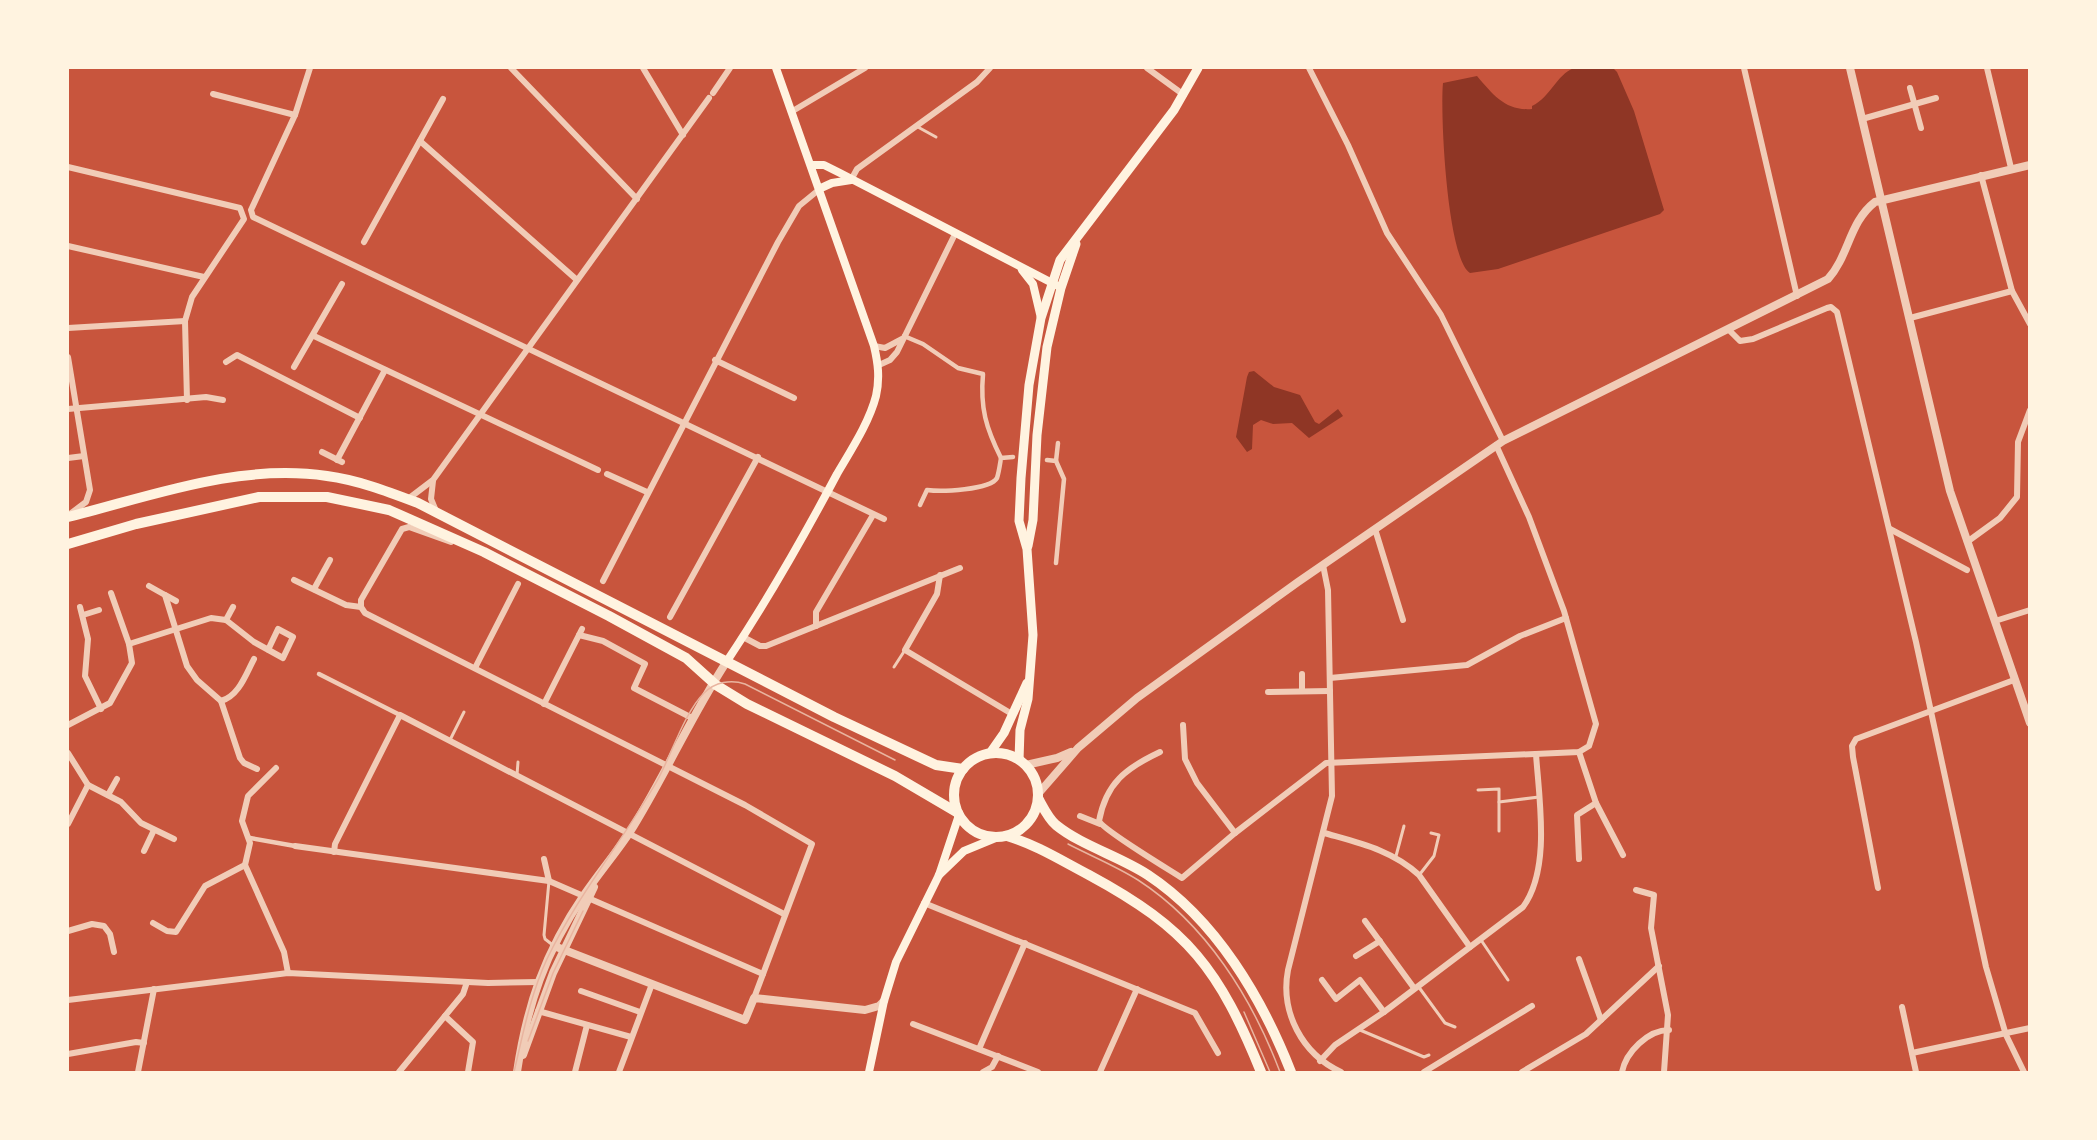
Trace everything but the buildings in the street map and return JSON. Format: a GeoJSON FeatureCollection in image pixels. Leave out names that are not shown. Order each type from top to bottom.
{"type":"FeatureCollection","features":[{"type":"Feature","properties":{"kind":"highway"},"geometry":{"type":"LineString","coordinates":[[68,517],[201,482],[243,475],[299,473],[328,476],[408,499],[925,760],[945,768],[963,769]]}},
{"type":"Feature","properties":{"kind":"highway"},"geometry":{"type":"LineString","coordinates":[[68,544],[136,524],[259,497],[327,497],[389,510],[471,546],[686,658],[713,682],[747,704],[895,776],[958,814],[975,832],[1031,844],[1126,896],[1160,918],[1197,953],[1222,987],[1242,1025],[1261,1072]]}},
{"type":"Feature","properties":{"kind":"highway"},"geometry":{"type":"LineString","coordinates":[[958,814],[955,788],[963,769],[978,757],[990,753],[1002,753],[1023,762],[1035,778],[1038,796],[1034,815],[1027,824],[1003,837]]}},
{"type":"Feature","properties":{"kind":"highway"},"geometry":{"type":"LineString","coordinates":[[1038,796],[1056,825],[1149,876],[1172,894],[1209,931],[1257,1000],[1291,1072]]}},
{"type":"Feature","properties":{"kind":"main road"},"geometry":{"type":"LineString","coordinates":[[727,661],[829,490],[869,414],[875,397],[879,365],[821,188],[776,68]]}},
{"type":"Feature","properties":{"kind":"main road"},"geometry":{"type":"LineString","coordinates":[[1023,762],[1018,741],[1028,699],[1033,619],[1027,549],[1019,521],[1029,385],[1041,318],[1060,260],[1076,242],[1184,95],[1198,68]]}},
{"type":"Feature","properties":{"kind":"main road"},"geometry":{"type":"LineString","coordinates":[[812,165],[824,165],[1061,288]]}},
{"type":"Feature","properties":{"kind":"main road"},"geometry":{"type":"LineString","coordinates":[[821,188],[832,183],[851,180]]}},
{"type":"Feature","properties":{"kind":"main road"},"geometry":{"type":"LineString","coordinates":[[1027,549],[1033,520],[1036,435],[1047,347],[1061,288],[1076,242]]}},
{"type":"Feature","properties":{"kind":"main road"},"geometry":{"type":"LineString","coordinates":[[1018,266],[1033,284],[1041,318]]}},
{"type":"Feature","properties":{"kind":"main road"},"geometry":{"type":"LineString","coordinates":[[990,753],[999,741],[1028,681]]}},
{"type":"Feature","properties":{"kind":"main road"},"geometry":{"type":"LineString","coordinates":[[870,1072],[884,1000],[896,962],[939,875],[958,814]]}},
{"type":"Feature","properties":{"kind":"main road"},"geometry":{"type":"LineString","coordinates":[[939,875],[964,851],[1003,837]]}},
{"type":"Feature","properties":{"kind":"street"},"geometry":{"type":"LineString","coordinates":[[187,400],[185,321],[192,297],[260,193],[295,116],[310,68]]}},
{"type":"Feature","properties":{"kind":"street"},"geometry":{"type":"LineString","coordinates":[[511,68],[637,199]]}},
{"type":"Feature","properties":{"kind":"street"},"geometry":{"type":"LineString","coordinates":[[643,68],[683,135]]}},
{"type":"Feature","properties":{"kind":"street"},"geometry":{"type":"LineString","coordinates":[[408,499],[433,480],[730,68]]}},
{"type":"Feature","properties":{"kind":"street"},"geometry":{"type":"LineString","coordinates":[[791,112],[866,68]]}},
{"type":"Feature","properties":{"kind":"street"},"geometry":{"type":"LineString","coordinates":[[851,180],[857,169],[977,82],[990,68]]}},
{"type":"Feature","properties":{"kind":"street"},"geometry":{"type":"LineString","coordinates":[[1148,68],[1184,95]]}},
{"type":"Feature","properties":{"kind":"street"},"geometry":{"type":"LineString","coordinates":[[1080,816],[1100,824],[1185,878],[1234,833],[1321,765],[1331,762],[1579,752],[1589,746],[1592,740],[1596,724],[1547,560],[1441,315],[1387,233],[1348,145],[1309,68]]}},
{"type":"Feature","properties":{"kind":"street"},"geometry":{"type":"LineString","coordinates":[[1744,68],[1797,296]]}},
{"type":"Feature","properties":{"kind":"street"},"geometry":{"type":"LineString","coordinates":[[1850,68],[1950,491],[2014,680],[2026,705],[2030,723]]}},
{"type":"Feature","properties":{"kind":"street"},"geometry":{"type":"LineString","coordinates":[[1987,68],[2011,168]]}},
{"type":"Feature","properties":{"kind":"street"},"geometry":{"type":"LineString","coordinates":[[1910,87],[1921,128]]}},
{"type":"Feature","properties":{"kind":"street"},"geometry":{"type":"LineString","coordinates":[[213,94],[295,116]]}},
{"type":"Feature","properties":{"kind":"street"},"geometry":{"type":"LineString","coordinates":[[1862,119],[1936,98]]}},
{"type":"Feature","properties":{"kind":"street"},"geometry":{"type":"LineString","coordinates":[[364,242],[443,99]]}},
{"type":"Feature","properties":{"kind":"street"},"geometry":{"type":"LineString","coordinates":[[420,141],[577,280]]}},
{"type":"Feature","properties":{"kind":"street"},"geometry":{"type":"LineString","coordinates":[[1038,796],[1078,748],[1143,694],[1323,565],[1496,446],[1828,279],[1834,272],[1860,216],[1867,208],[1882,199],[2030,165]]}},
{"type":"Feature","properties":{"kind":"street"},"geometry":{"type":"LineString","coordinates":[[68,167],[240,208],[247,214],[829,490],[884,519]]}},
{"type":"Feature","properties":{"kind":"street"},"geometry":{"type":"LineString","coordinates":[[1981,175],[2012,291],[2030,324]]}},
{"type":"Feature","properties":{"kind":"street"},"geometry":{"type":"LineString","coordinates":[[603,581],[715,360],[799,206],[821,188]]}},
{"type":"Feature","properties":{"kind":"street"},"geometry":{"type":"LineString","coordinates":[[879,365],[890,360],[904,336],[955,234]]}},
{"type":"Feature","properties":{"kind":"street"},"geometry":{"type":"LineString","coordinates":[[68,246],[204,277]]}},
{"type":"Feature","properties":{"kind":"street"},"geometry":{"type":"LineString","coordinates":[[294,367],[342,284]]}},
{"type":"Feature","properties":{"kind":"street"},"geometry":{"type":"LineString","coordinates":[[1910,318],[2012,291]]}},
{"type":"Feature","properties":{"kind":"street"},"geometry":{"type":"LineString","coordinates":[[1728,328],[1740,341],[1753,339],[1827,308],[1831,307],[1837,312],[1924,678],[1986,967],[2006,1035],[2024,1072]]}},
{"type":"Feature","properties":{"kind":"street"},"geometry":{"type":"LineString","coordinates":[[68,328],[185,321]]}},
{"type":"Feature","properties":{"kind":"street"},"geometry":{"type":"LineString","coordinates":[[314,336],[598,470]]}},
{"type":"Feature","properties":{"kind":"street"},"geometry":{"type":"LineString","coordinates":[[874,346],[885,348],[893,346],[904,336]]}},
{"type":"Feature","properties":{"kind":"street"},"geometry":{"type":"LineString","coordinates":[[904,336],[923,344],[958,368],[983,374],[986,428],[1001,458],[996,478],[989,486],[969,487],[950,493],[927,490],[920,505]]}},
{"type":"Feature","properties":{"kind":"street"},"geometry":{"type":"LineString","coordinates":[[226,362],[237,355],[360,418]]}},
{"type":"Feature","properties":{"kind":"street"},"geometry":{"type":"LineString","coordinates":[[68,357],[89,494],[83,504],[68,517]]}},
{"type":"Feature","properties":{"kind":"street"},"geometry":{"type":"LineString","coordinates":[[715,360],[795,398]]}},
{"type":"Feature","properties":{"kind":"street"},"geometry":{"type":"LineString","coordinates":[[322,452],[339,461],[385,370]]}},
{"type":"Feature","properties":{"kind":"street"},"geometry":{"type":"LineString","coordinates":[[982,383],[989,380]]}},
{"type":"Feature","properties":{"kind":"street"},"geometry":{"type":"LineString","coordinates":[[68,409],[206,397],[223,400]]}},
{"type":"Feature","properties":{"kind":"street"},"geometry":{"type":"LineString","coordinates":[[1967,542],[2000,518],[2017,497],[2018,442],[2030,410]]}},
{"type":"Feature","properties":{"kind":"street"},"geometry":{"type":"LineString","coordinates":[[1056,563],[1064,479],[1056,461],[1058,443]]}},
{"type":"Feature","properties":{"kind":"street"},"geometry":{"type":"LineString","coordinates":[[68,458],[84,456]]}},
{"type":"Feature","properties":{"kind":"street"},"geometry":{"type":"LineString","coordinates":[[670,617],[758,457]]}},
{"type":"Feature","properties":{"kind":"street"},"geometry":{"type":"LineString","coordinates":[[1001,458],[1014,457]]}},
{"type":"Feature","properties":{"kind":"street"},"geometry":{"type":"LineString","coordinates":[[1047,460],[1056,461]]}},
{"type":"Feature","properties":{"kind":"street"},"geometry":{"type":"LineString","coordinates":[[607,474],[647,492]]}},
{"type":"Feature","properties":{"kind":"street"},"geometry":{"type":"LineString","coordinates":[[433,480],[431,499],[436,512]]}},
{"type":"Feature","properties":{"kind":"street"},"geometry":{"type":"LineString","coordinates":[[816,626],[816,612],[873,515]]}},
{"type":"Feature","properties":{"kind":"street"},"geometry":{"type":"LineString","coordinates":[[471,546],[452,543],[409,527],[402,529],[361,600],[361,607],[365,613],[763,815],[812,844],[744,1020],[554,946]]}},
{"type":"Feature","properties":{"kind":"street"},"geometry":{"type":"LineString","coordinates":[[1376,529],[1403,620]]}},
{"type":"Feature","properties":{"kind":"street"},"geometry":{"type":"LineString","coordinates":[[1890,529],[1967,570]]}},
{"type":"Feature","properties":{"kind":"street"},"geometry":{"type":"LineString","coordinates":[[314,589],[330,560]]}},
{"type":"Feature","properties":{"kind":"street"},"geometry":{"type":"LineString","coordinates":[[1323,565],[1328,590],[1332,796],[1285,988],[1294,1024],[1320,1061],[1341,1072]]}},
{"type":"Feature","properties":{"kind":"street"},"geometry":{"type":"LineString","coordinates":[[743,637],[760,646],[790,637],[960,568]]}},
{"type":"Feature","properties":{"kind":"street"},"geometry":{"type":"LineString","coordinates":[[940,575],[937,594],[905,650],[1012,714]]}},
{"type":"Feature","properties":{"kind":"street"},"geometry":{"type":"LineString","coordinates":[[294,579],[352,606],[361,607]]}},
{"type":"Feature","properties":{"kind":"street"},"geometry":{"type":"LineString","coordinates":[[475,668],[511,590],[518,584]]}},
{"type":"Feature","properties":{"kind":"street"},"geometry":{"type":"LineString","coordinates":[[149,586],[176,601]]}},
{"type":"Feature","properties":{"kind":"street"},"geometry":{"type":"LineString","coordinates":[[68,725],[101,709],[116,695],[132,663],[129,644],[111,593]]}},
{"type":"Feature","properties":{"kind":"street"},"geometry":{"type":"LineString","coordinates":[[165,595],[191,672],[221,701],[240,758],[244,763],[257,769]]}},
{"type":"Feature","properties":{"kind":"street"},"geometry":{"type":"LineString","coordinates":[[80,607],[88,639],[85,676],[101,709]]}},
{"type":"Feature","properties":{"kind":"street"},"geometry":{"type":"LineString","coordinates":[[226,620],[233,607]]}},
{"type":"Feature","properties":{"kind":"street"},"geometry":{"type":"LineString","coordinates":[[83,615],[99,610]]}},
{"type":"Feature","properties":{"kind":"street"},"geometry":{"type":"LineString","coordinates":[[1995,621],[2030,610]]}},
{"type":"Feature","properties":{"kind":"street"},"geometry":{"type":"LineString","coordinates":[[129,644],[211,618],[226,620],[268,650],[283,658],[293,637],[278,629],[268,650]]}},
{"type":"Feature","properties":{"kind":"street"},"geometry":{"type":"LineString","coordinates":[[1330,678],[1467,665],[1520,636],[1566,618]]}},
{"type":"Feature","properties":{"kind":"street"},"geometry":{"type":"LineString","coordinates":[[544,704],[580,632],[603,641],[645,664],[634,688],[692,718]]}},
{"type":"Feature","properties":{"kind":"street"},"geometry":{"type":"LineString","coordinates":[[221,701],[232,697],[254,659]]}},
{"type":"Feature","properties":{"kind":"street"},"geometry":{"type":"LineString","coordinates":[[517,1072],[525,1022],[538,982],[554,946],[629,833],[668,766],[692,718],[727,661]]}},
{"type":"Feature","properties":{"kind":"street"},"geometry":{"type":"LineString","coordinates":[[319,674],[784,914]]}},
{"type":"Feature","properties":{"kind":"street"},"geometry":{"type":"LineString","coordinates":[[1302,674],[1302,691]]}},
{"type":"Feature","properties":{"kind":"street"},"geometry":{"type":"LineString","coordinates":[[1878,888],[1853,757],[1853,743],[1856,739],[2014,680]]}},
{"type":"Feature","properties":{"kind":"street"},"geometry":{"type":"LineString","coordinates":[[1268,692],[1330,691]]}},
{"type":"Feature","properties":{"kind":"street"},"geometry":{"type":"LineString","coordinates":[[334,852],[335,844],[400,715]]}},
{"type":"Feature","properties":{"kind":"street"},"geometry":{"type":"LineString","coordinates":[[1183,725],[1185,759],[1197,783],[1234,833]]}},
{"type":"Feature","properties":{"kind":"street"},"geometry":{"type":"LineString","coordinates":[[1023,762],[1057,758],[1078,748]]}},
{"type":"Feature","properties":{"kind":"street"},"geometry":{"type":"LineString","coordinates":[[1100,824],[1101,811],[1114,782],[1122,774],[1160,752]]}},
{"type":"Feature","properties":{"kind":"street"},"geometry":{"type":"LineString","coordinates":[[1579,752],[1596,802],[1623,855]]}},
{"type":"Feature","properties":{"kind":"street"},"geometry":{"type":"LineString","coordinates":[[68,753],[88,785],[121,802],[134,818],[174,839]]}},
{"type":"Feature","properties":{"kind":"street"},"geometry":{"type":"LineString","coordinates":[[1320,1061],[1335,1045],[1384,1012],[1523,907],[1535,886],[1540,861],[1536,754]]}},
{"type":"Feature","properties":{"kind":"street"},"geometry":{"type":"LineString","coordinates":[[276,768],[248,796],[242,820],[250,838],[245,865],[284,952],[288,973]]}},
{"type":"Feature","properties":{"kind":"street"},"geometry":{"type":"LineString","coordinates":[[108,795],[117,779]]}},
{"type":"Feature","properties":{"kind":"street"},"geometry":{"type":"LineString","coordinates":[[68,824],[88,785]]}},
{"type":"Feature","properties":{"kind":"street"},"geometry":{"type":"LineString","coordinates":[[1579,859],[1577,814],[1596,802]]}},
{"type":"Feature","properties":{"kind":"street"},"geometry":{"type":"LineString","coordinates":[[144,851],[154,830]]}},
{"type":"Feature","properties":{"kind":"street"},"geometry":{"type":"LineString","coordinates":[[1324,833],[1396,856],[1419,876],[1470,947]]}},
{"type":"Feature","properties":{"kind":"street"},"geometry":{"type":"LineString","coordinates":[[250,838],[334,852],[549,881],[763,974]]}},
{"type":"Feature","properties":{"kind":"street"},"geometry":{"type":"LineString","coordinates":[[544,859],[549,881]]}},
{"type":"Feature","properties":{"kind":"street"},"geometry":{"type":"LineString","coordinates":[[153,923],[167,931],[176,932],[205,886],[245,865]]}},
{"type":"Feature","properties":{"kind":"street"},"geometry":{"type":"LineString","coordinates":[[1636,890],[1654,895],[1651,928],[1666,1000],[1669,1030],[1664,1072]]}},
{"type":"Feature","properties":{"kind":"street"},"geometry":{"type":"LineString","coordinates":[[517,1072],[538,1011],[587,896]]}},
{"type":"Feature","properties":{"kind":"street"},"geometry":{"type":"LineString","coordinates":[[924,903],[1195,1013],[1218,1053]]}},
{"type":"Feature","properties":{"kind":"street"},"geometry":{"type":"LineString","coordinates":[[1365,921],[1416,986]]}},
{"type":"Feature","properties":{"kind":"street"},"geometry":{"type":"LineString","coordinates":[[68,931],[92,924],[104,926],[110,934],[114,952]]}},
{"type":"Feature","properties":{"kind":"street"},"geometry":{"type":"LineString","coordinates":[[1356,956],[1380,940]]}},
{"type":"Feature","properties":{"kind":"street"},"geometry":{"type":"LineString","coordinates":[[979,1049],[1025,943]]}},
{"type":"Feature","properties":{"kind":"street"},"geometry":{"type":"LineString","coordinates":[[1579,959],[1601,1020]]}},
{"type":"Feature","properties":{"kind":"street"},"geometry":{"type":"LineString","coordinates":[[1522,1072],[1586,1034],[1659,966]]}},
{"type":"Feature","properties":{"kind":"street"},"geometry":{"type":"LineString","coordinates":[[68,1000],[288,973],[467,982],[525,984],[538,982]]}},
{"type":"Feature","properties":{"kind":"street"},"geometry":{"type":"LineString","coordinates":[[1322,980],[1336,999],[1360,980],[1384,1012]]}},
{"type":"Feature","properties":{"kind":"street"},"geometry":{"type":"LineString","coordinates":[[399,1072],[464,994],[467,982]]}},
{"type":"Feature","properties":{"kind":"street"},"geometry":{"type":"LineString","coordinates":[[619,1072],[630,1037],[652,984]]}},
{"type":"Feature","properties":{"kind":"street"},"geometry":{"type":"LineString","coordinates":[[138,1072],[154,989]]}},
{"type":"Feature","properties":{"kind":"street"},"geometry":{"type":"LineString","coordinates":[[1100,1072],[1137,989]]}},
{"type":"Feature","properties":{"kind":"street"},"geometry":{"type":"LineString","coordinates":[[581,991],[640,1012]]}},
{"type":"Feature","properties":{"kind":"street"},"geometry":{"type":"LineString","coordinates":[[754,998],[865,1010],[879,1006],[884,1000]]}},
{"type":"Feature","properties":{"kind":"street"},"geometry":{"type":"LineString","coordinates":[[1424,1072],[1532,1006]]}},
{"type":"Feature","properties":{"kind":"street"},"geometry":{"type":"LineString","coordinates":[[1902,1007],[1916,1072]]}},
{"type":"Feature","properties":{"kind":"street"},"geometry":{"type":"LineString","coordinates":[[538,1011],[630,1037]]}},
{"type":"Feature","properties":{"kind":"street"},"geometry":{"type":"LineString","coordinates":[[445,1016],[473,1042],[468,1072]]}},
{"type":"Feature","properties":{"kind":"street"},"geometry":{"type":"LineString","coordinates":[[914,1024],[1038,1072]]}},
{"type":"Feature","properties":{"kind":"street"},"geometry":{"type":"LineString","coordinates":[[575,1072],[587,1025]]}},
{"type":"Feature","properties":{"kind":"street"},"geometry":{"type":"LineString","coordinates":[[1912,1053],[2030,1029]]}},
{"type":"Feature","properties":{"kind":"street"},"geometry":{"type":"LineString","coordinates":[[1622,1072],[1624,1063],[1639,1045],[1654,1032],[1669,1030]]}},
{"type":"Feature","properties":{"kind":"street"},"geometry":{"type":"LineString","coordinates":[[68,1054],[136,1042],[144,1043]]}},
{"type":"Feature","properties":{"kind":"street"},"geometry":{"type":"LineString","coordinates":[[983,1072],[992,1067],[998,1056]]}},
{"type":"Feature","properties":{"kind":"lane"},"geometry":{"type":"LineString","coordinates":[[916,126],[936,137]]}},
{"type":"Feature","properties":{"kind":"lane"},"geometry":{"type":"LineString","coordinates":[[894,667],[905,650]]}},
{"type":"Feature","properties":{"kind":"lane"},"geometry":{"type":"LineString","coordinates":[[450,740],[464,712]]}},
{"type":"Feature","properties":{"kind":"lane"},"geometry":{"type":"LineString","coordinates":[[517,775],[518,762]]}},
{"type":"Feature","properties":{"kind":"lane"},"geometry":{"type":"LineString","coordinates":[[1478,790],[1499,789],[1499,831]]}},
{"type":"Feature","properties":{"kind":"lane"},"geometry":{"type":"LineString","coordinates":[[1499,802],[1539,797]]}},
{"type":"Feature","properties":{"kind":"lane"},"geometry":{"type":"LineString","coordinates":[[1396,856],[1404,826]]}},
{"type":"Feature","properties":{"kind":"lane"},"geometry":{"type":"LineString","coordinates":[[1419,876],[1434,856],[1439,835],[1431,833]]}},
{"type":"Feature","properties":{"kind":"lane"},"geometry":{"type":"LineString","coordinates":[[549,881],[544,935],[545,939],[554,946]]}},
{"type":"Feature","properties":{"kind":"lane"},"geometry":{"type":"LineString","coordinates":[[1480,939],[1508,980]]}},
{"type":"Feature","properties":{"kind":"lane"},"geometry":{"type":"LineString","coordinates":[[1416,986],[1445,1023],[1455,1027]]}},
{"type":"Feature","properties":{"kind":"lane"},"geometry":{"type":"LineString","coordinates":[[1358,1030],[1424,1057],[1429,1055]]}},
{"type":"Feature","properties":{"kind":"shaded area"},"geometry":{"type":"Polygon","coordinates":[[[1574,68],[1613,68],[1617,72],[1634,111],[1664,210],[1660,214],[1498,269],[1470,273],[1462,262],[1451,214],[1444,152],[1443,83],[1477,76],[1501,101],[1515,108],[1532,109],[1532,106],[1539,102],[1568,71],[1574,68]]]}},
{"type":"Feature","properties":{"kind":"shaded area"},"geometry":{"type":"Polygon","coordinates":[[[1254,371],[1274,387],[1300,395],[1315,422],[1319,424],[1338,409],[1343,416],[1309,438],[1292,423],[1273,424],[1261,420],[1253,425],[1252,449],[1247,452],[1236,437],[1247,377],[1249,372],[1254,371]]]}},
{"type":"Feature","properties":{"kind":"tram line"},"geometry":{"type":"LineString","coordinates":[[514,1072],[531,1001],[547,959],[572,913],[657,781],[690,712],[708,689],[723,682],[745,684],[895,760]]}},
{"type":"Feature","properties":{"kind":"tram line"},"geometry":{"type":"LineString","coordinates":[[1068,844],[1138,880],[1185,918],[1224,965],[1241,990],[1269,1044],[1280,1072]]}},
{"type":"Feature","properties":{"kind":"tram line"},"geometry":{"type":"LineString","coordinates":[[528,1041],[553,973],[583,911]]}},
{"type":"Feature","properties":{"kind":"tram line"},"geometry":{"type":"LineString","coordinates":[[1244,1012],[1270,1072]]}}]}
